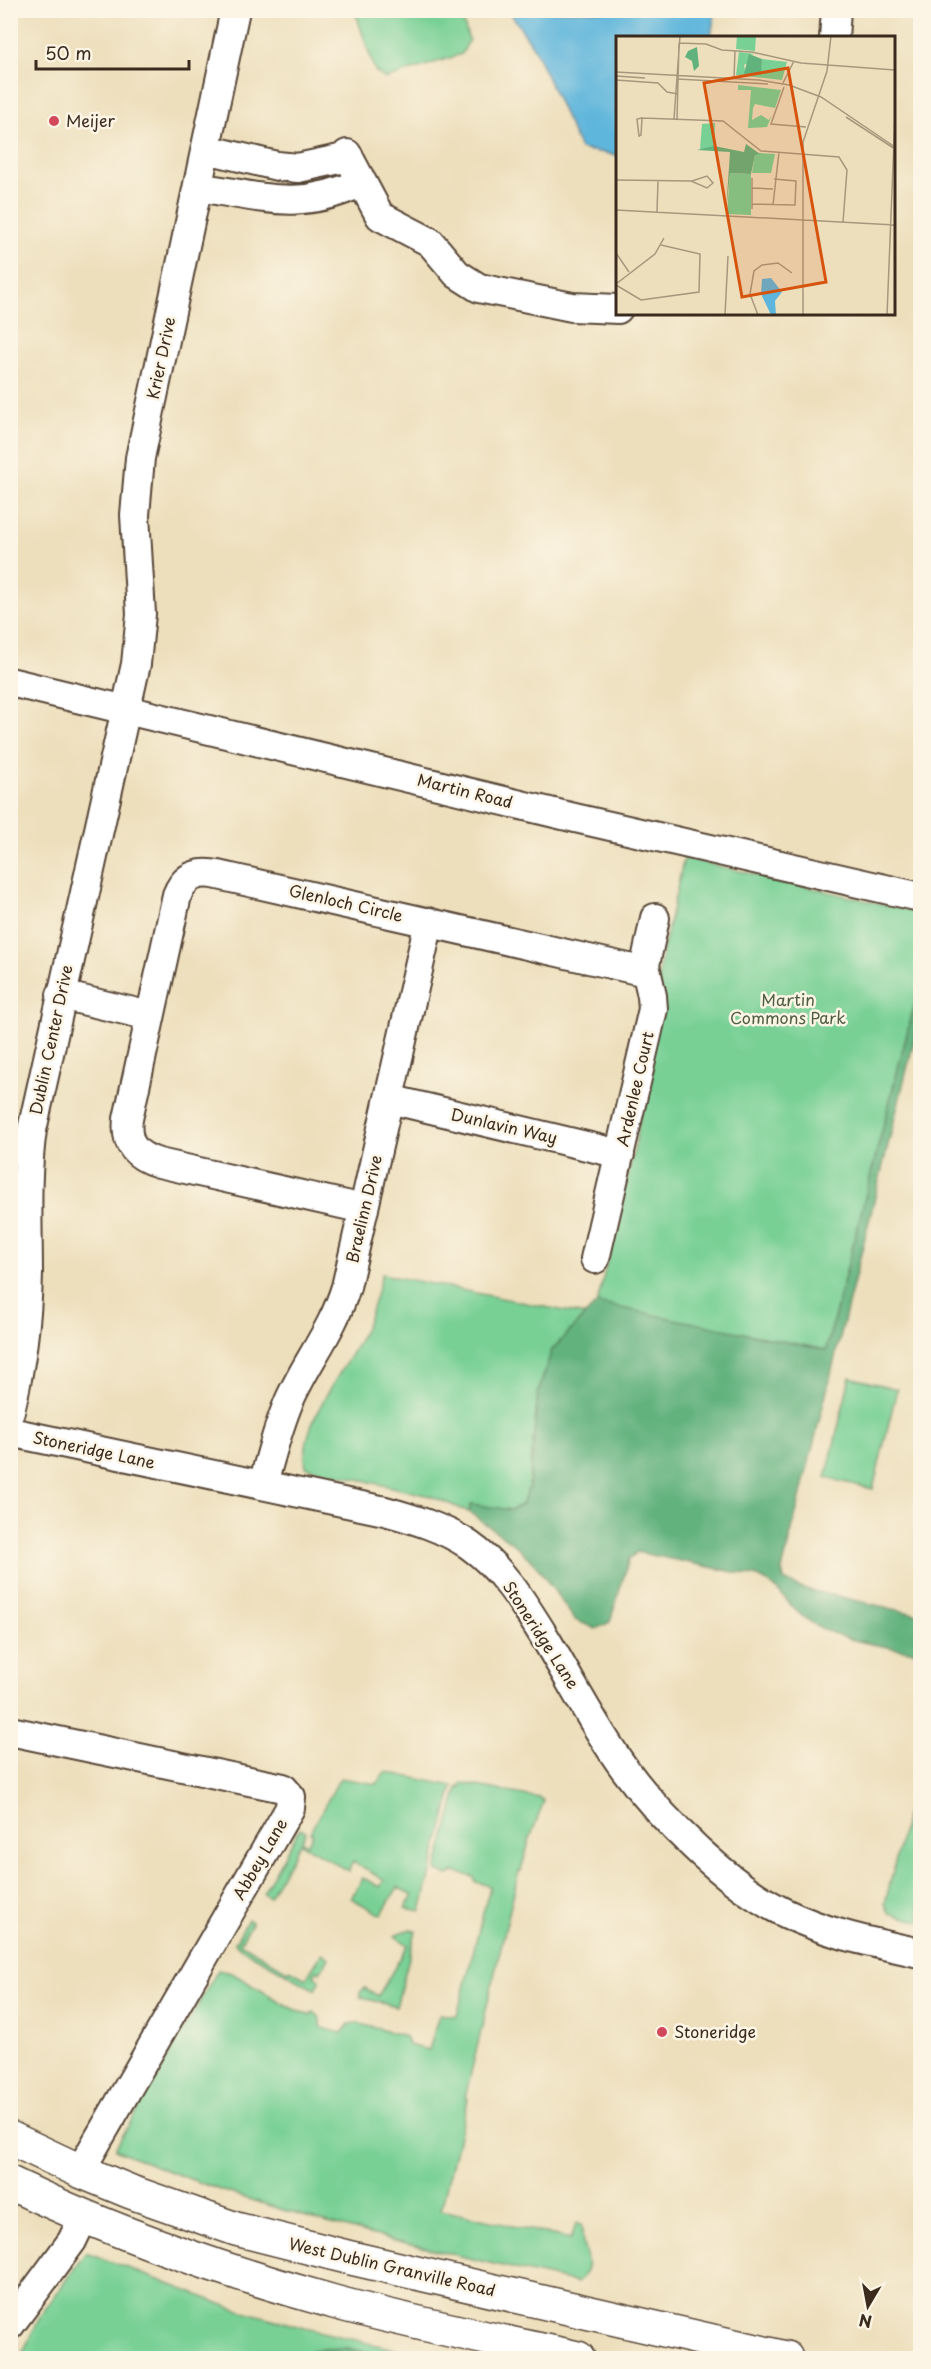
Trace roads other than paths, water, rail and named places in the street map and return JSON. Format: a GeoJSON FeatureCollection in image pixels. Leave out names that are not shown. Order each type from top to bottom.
{"type":"FeatureCollection","features":[{"type":"Feature","properties":{"kind":"main road","name":"West Dublin Granville Road"},"geometry":{"type":"LineString","coordinates":[[10,2138],[80,2171],[188,2213],[277,2240],[786,2358]]}},
{"type":"Feature","properties":{"kind":"main road"},"geometry":{"type":"LineString","coordinates":[[10,2183],[84,2216],[193,2259],[337,2302],[578,2358]]}},
{"type":"Feature","properties":{"kind":"street","name":"Krier Drive"},"geometry":{"type":"LineString","coordinates":[[125,709],[136,663],[140,633],[140,592],[135,531],[139,468],[235,10]]}},
{"type":"Feature","properties":{"kind":"street"},"geometry":{"type":"LineString","coordinates":[[206,149],[259,163],[298,168],[348,155],[380,216],[430,242],[457,274],[479,288],[572,307],[616,309]]}},
{"type":"Feature","properties":{"kind":"street"},"geometry":{"type":"LineString","coordinates":[[198,187],[292,201],[330,196],[362,182]]}},
{"type":"Feature","properties":{"kind":"street","name":"Martin Road"},"geometry":{"type":"LineString","coordinates":[[10,682],[575,818],[921,897]]}},
{"type":"Feature","properties":{"kind":"street","name":"Dublin Center Drive"},"geometry":{"type":"LineString","coordinates":[[10,1412],[23,1340],[27,1298],[26,1205],[29,1154],[35,1111],[125,709]]}},
{"type":"Feature","properties":{"kind":"street","name":"Glenloch Circle"},"geometry":{"type":"LineString","coordinates":[[364,1209],[159,1163],[135,1152],[127,1138],[128,1119],[177,895],[182,885],[193,875],[200,873],[218,875],[646,972]]}},
{"type":"Feature","properties":{"kind":"street","name":"Ardenlee Court"},"geometry":{"type":"LineString","coordinates":[[596,1259],[653,1009],[646,972],[646,957],[655,918]]}},
{"type":"Feature","properties":{"kind":"street","name":"Braelinn Drive"},"geometry":{"type":"LineString","coordinates":[[263,1484],[291,1398],[340,1306],[429,922]]}},
{"type":"Feature","properties":{"kind":"street"},"geometry":{"type":"LineString","coordinates":[[61,995],[150,1016]]}},
{"type":"Feature","properties":{"kind":"street","name":"Dunlavin Way"},"geometry":{"type":"LineString","coordinates":[[389,1099],[620,1154]]}},
{"type":"Feature","properties":{"kind":"street","name":"Stoneridge Lane"},"geometry":{"type":"LineString","coordinates":[[10,1432],[263,1484],[404,1516],[446,1532],[468,1545],[499,1571],[523,1601],[629,1774],[676,1827],[721,1870],[765,1902],[805,1922],[843,1935],[921,1953]]}},
{"type":"Feature","properties":{"kind":"street","name":"Abbey Lane"},"geometry":{"type":"LineString","coordinates":[[10,1731],[283,1788],[291,1797],[290,1808],[80,2171]]}},
{"type":"Feature","properties":{"kind":"street"},"geometry":{"type":"LineString","coordinates":[[10,2325],[72,2241],[84,2216]]}},
{"type":"Feature","properties":{"kind":"water"},"geometry":{"type":"Polygon","coordinates":[[[509,11],[715,11],[711,36],[616,36],[616,155],[580,149],[534,48],[509,11]]]}},
{"type":"Feature","properties":{"kind":"place","name":"Meijer"},"geometry":{"type":"Point","coordinates":[54,121]}},
{"type":"Feature","properties":{"kind":"place","name":"Stoneridge"},"geometry":{"type":"Point","coordinates":[662,2032]}},
{"type":"Feature","properties":{"kind":"park label","name":"Martin Commons Park"},"geometry":{"type":"Point","coordinates":[788,1009]}}]}
